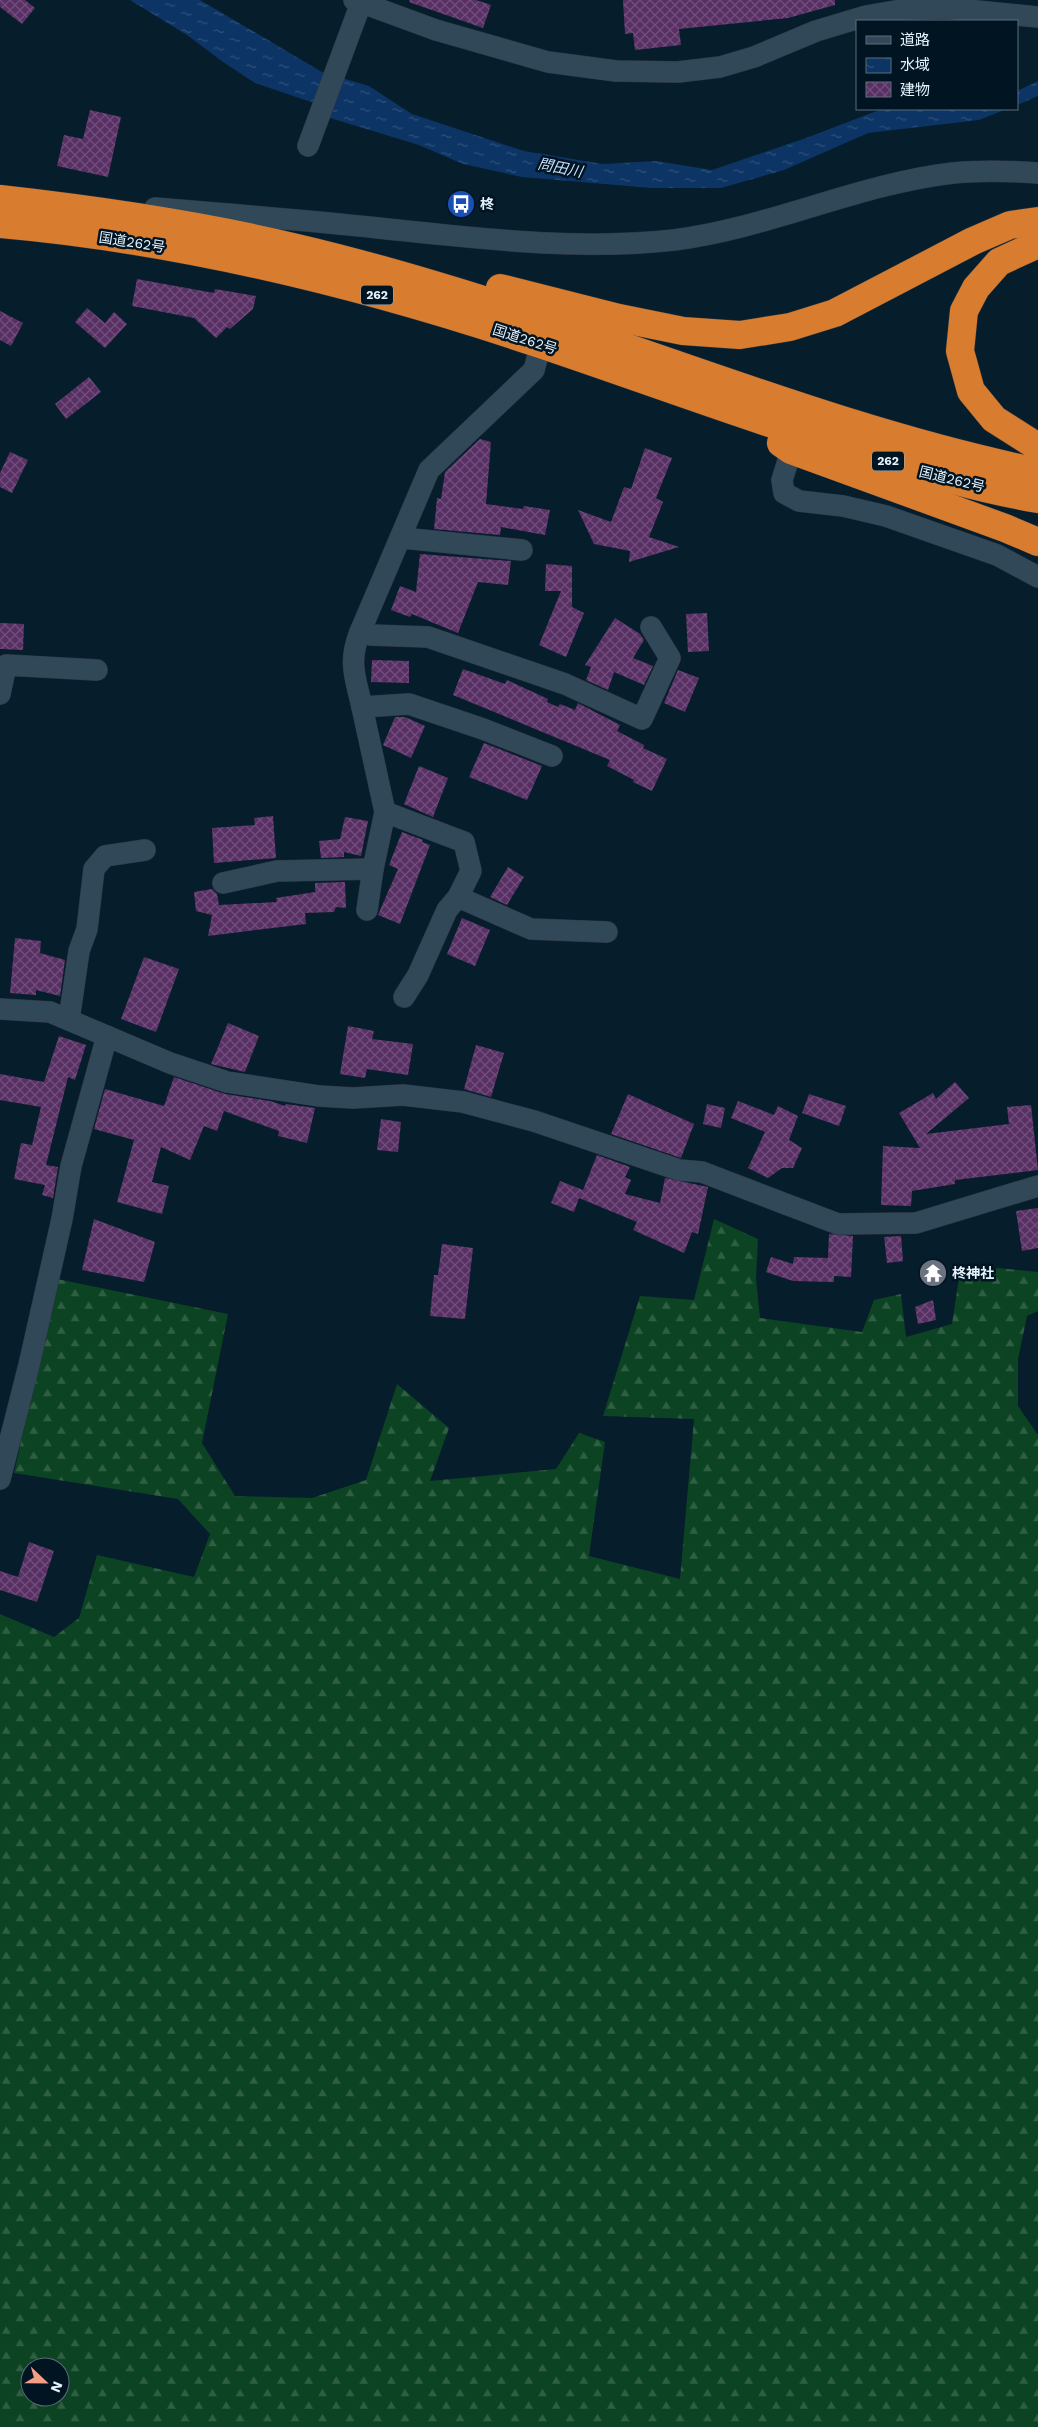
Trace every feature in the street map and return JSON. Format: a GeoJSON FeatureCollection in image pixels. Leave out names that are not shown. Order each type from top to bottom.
{"type":"FeatureCollection","features":[{"type":"Feature","properties":{"kind":"highway","name":"国道262号"},"geometry":{"type":"LineString","coordinates":[[0,199],[128,216],[294,247],[410,278],[512,309],[885,434],[978,460],[1038,472]]}},
{"type":"Feature","properties":{"kind":"highway"},"geometry":{"type":"LineString","coordinates":[[320,254],[432,270],[619,318],[683,331],[740,335],[790,327],[835,313],[973,241],[1010,225],[1038,221]]}},
{"type":"Feature","properties":{"kind":"highway","name":"国道262号"},"geometry":{"type":"LineString","coordinates":[[0,224],[145,243],[248,263],[414,305],[541,344],[742,414],[794,442],[1038,499]]}},
{"type":"Feature","properties":{"kind":"highway"},"geometry":{"type":"LineString","coordinates":[[1038,244],[999,262],[976,288],[964,311],[960,351],[971,391],[994,419],[1038,446]]}},
{"type":"Feature","properties":{"kind":"highway"},"geometry":{"type":"LineString","coordinates":[[794,442],[1038,542]]}},
{"type":"Feature","properties":{"kind":"street"},"geometry":{"type":"LineString","coordinates":[[311,141],[357,5],[548,62],[616,71],[678,72],[720,67],[754,57],[816,31],[907,4],[1038,16]]}},
{"type":"Feature","properties":{"kind":"street"},"geometry":{"type":"LineString","coordinates":[[0,195],[447,235],[546,242],[639,243],[684,238],[744,226],[914,180],[953,173],[990,171],[1038,173]]}},
{"type":"Feature","properties":{"kind":"street"},"geometry":{"type":"LineString","coordinates":[[367,910],[373,869],[385,812],[352,665],[352,650],[387,566],[402,538],[429,470],[468,436],[534,370],[541,344]]}},
{"type":"Feature","properties":{"kind":"street"},"geometry":{"type":"LineString","coordinates":[[794,442],[782,480],[784,493],[798,502],[843,506],[886,516],[996,555],[1038,577]]}},
{"type":"Feature","properties":{"kind":"street"},"geometry":{"type":"LineString","coordinates":[[402,538],[522,550]]}},
{"type":"Feature","properties":{"kind":"street"},"geometry":{"type":"LineString","coordinates":[[360,632],[371,635],[428,637],[565,684],[642,718],[670,658],[651,627]]}},
{"type":"Feature","properties":{"kind":"street"},"geometry":{"type":"LineString","coordinates":[[0,694],[6,666],[97,670]]}},
{"type":"Feature","properties":{"kind":"street"},"geometry":{"type":"LineString","coordinates":[[362,706],[409,704],[484,729],[552,756]]}},
{"type":"Feature","properties":{"kind":"street"},"geometry":{"type":"LineString","coordinates":[[385,812],[464,842],[471,871],[458,897],[447,910],[418,975],[404,997]]}},
{"type":"Feature","properties":{"kind":"street"},"geometry":{"type":"LineString","coordinates":[[69,1020],[79,951],[87,929],[94,868],[105,856],[145,850]]}},
{"type":"Feature","properties":{"kind":"street"},"geometry":{"type":"LineString","coordinates":[[223,883],[277,871],[373,869]]}},
{"type":"Feature","properties":{"kind":"street"},"geometry":{"type":"LineString","coordinates":[[458,897],[531,929],[607,932]]}},
{"type":"Feature","properties":{"kind":"street"},"geometry":{"type":"LineString","coordinates":[[0,1009],[50,1012],[170,1062],[227,1082],[319,1096],[353,1098],[403,1095],[472,1104],[534,1121],[679,1170],[702,1172],[838,1224],[916,1223],[1038,1186]]}},
{"type":"Feature","properties":{"kind":"street"},"geometry":{"type":"LineString","coordinates":[[0,1480],[40,1316],[71,1166],[107,1036]]}},
{"type":"Feature","properties":{"kind":"green space"},"geometry":{"type":"Polygon","coordinates":[[[714,1219],[758,1239],[756,1279],[760,1318],[862,1332],[874,1300],[901,1294],[906,1337],[952,1324],[959,1278],[998,1268],[1038,1272],[1038,1311],[1027,1316],[1018,1359],[1018,1406],[1038,1435],[1038,2427],[0,2427],[0,1614],[54,1637],[79,1618],[97,1555],[194,1577],[210,1534],[178,1499],[14,1473],[57,1279],[228,1314],[202,1443],[235,1496],[312,1498],[366,1480],[397,1384],[449,1428],[430,1481],[556,1469],[579,1433],[605,1442],[589,1556],[680,1579],[694,1419],[603,1416],[640,1296],[694,1300],[714,1219]]]}},
{"type":"Feature","properties":{"kind":"water","name":"問田川"},"geometry":{"type":"Polygon","coordinates":[[[130,0],[200,0],[322,72],[369,86],[412,114],[524,151],[603,164],[656,161],[712,170],[806,138],[879,110],[1004,110],[979,120],[868,133],[784,170],[721,188],[651,188],[522,177],[463,164],[419,145],[330,118],[314,103],[255,83],[187,35],[130,0]]]}},
{"type":"Feature","properties":{"kind":"water"},"geometry":{"type":"Polygon","coordinates":[[[1038,81],[1038,96],[1018,105],[1018,91],[1038,81]]]}},
{"type":"Feature","properties":{"kind":"building"},"geometry":{"type":"Polygon","coordinates":[[[0,0],[25,0],[35,8],[22,24],[0,7],[0,0]]]}},
{"type":"Feature","properties":{"kind":"building"},"geometry":{"type":"Polygon","coordinates":[[[410,0],[476,0],[491,5],[483,28],[409,2],[410,0]]]}},
{"type":"Feature","properties":{"kind":"building"},"geometry":{"type":"Polygon","coordinates":[[[623,0],[835,0],[835,5],[788,18],[679,29],[681,45],[635,50],[633,33],[625,34],[623,0]]]}},
{"type":"Feature","properties":{"kind":"building"},"geometry":{"type":"Polygon","coordinates":[[[90,110],[121,117],[108,177],[57,166],[64,135],[83,139],[90,110]]]}},
{"type":"Feature","properties":{"kind":"building"},"geometry":{"type":"Polygon","coordinates":[[[137,279],[214,293],[215,289],[256,296],[253,309],[230,329],[227,327],[216,338],[194,318],[132,306],[137,279]]]}},
{"type":"Feature","properties":{"kind":"building"},"geometry":{"type":"Polygon","coordinates":[[[87,308],[105,323],[114,312],[127,324],[105,348],[75,322],[87,308]]]}},
{"type":"Feature","properties":{"kind":"building"},"geometry":{"type":"Polygon","coordinates":[[[0,311],[23,323],[11,346],[0,340],[0,311]]]}},
{"type":"Feature","properties":{"kind":"building"},"geometry":{"type":"Polygon","coordinates":[[[89,377],[101,392],[66,419],[55,404],[89,377]]]}},
{"type":"Feature","properties":{"kind":"building"},"geometry":{"type":"Polygon","coordinates":[[[480,439],[491,442],[486,504],[523,509],[524,506],[550,510],[545,535],[501,527],[500,535],[434,529],[437,498],[441,499],[445,472],[480,439]]]}},
{"type":"Feature","properties":{"kind":"building"},"geometry":{"type":"Polygon","coordinates":[[[645,448],[672,458],[656,498],[663,502],[649,537],[679,547],[629,562],[630,551],[594,544],[578,510],[611,522],[624,487],[631,489],[645,448]]]}},
{"type":"Feature","properties":{"kind":"building"},"geometry":{"type":"Polygon","coordinates":[[[10,452],[28,460],[12,493],[0,487],[0,473],[10,452]]]}},
{"type":"Feature","properties":{"kind":"building"},"geometry":{"type":"Polygon","coordinates":[[[420,554],[511,561],[508,585],[478,582],[458,633],[412,614],[410,617],[391,610],[400,586],[416,592],[420,554]]]}},
{"type":"Feature","properties":{"kind":"building"},"geometry":{"type":"Polygon","coordinates":[[[546,564],[572,566],[572,607],[584,613],[566,657],[539,645],[561,591],[545,591],[546,564]]]}},
{"type":"Feature","properties":{"kind":"building"},"geometry":{"type":"Polygon","coordinates":[[[707,613],[709,651],[688,652],[686,614],[707,613]]]}},
{"type":"Feature","properties":{"kind":"building"},"geometry":{"type":"Polygon","coordinates":[[[615,618],[640,634],[644,640],[633,658],[653,666],[644,685],[614,672],[608,690],[586,680],[591,667],[585,665],[615,618]]]}},
{"type":"Feature","properties":{"kind":"building"},"geometry":{"type":"Polygon","coordinates":[[[0,623],[24,624],[23,650],[0,649],[0,623]]]}},
{"type":"Feature","properties":{"kind":"building"},"geometry":{"type":"Polygon","coordinates":[[[372,660],[409,661],[409,683],[371,682],[372,660]]]}},
{"type":"Feature","properties":{"kind":"building"},"geometry":{"type":"Polygon","coordinates":[[[463,669],[505,684],[507,680],[548,699],[547,702],[558,707],[560,704],[575,710],[578,703],[620,725],[617,731],[644,745],[643,748],[667,759],[652,791],[607,766],[610,760],[453,695],[463,669]]]}},
{"type":"Feature","properties":{"kind":"building"},"geometry":{"type":"Polygon","coordinates":[[[678,670],[699,678],[685,712],[664,703],[678,670]]]}},
{"type":"Feature","properties":{"kind":"building"},"geometry":{"type":"Polygon","coordinates":[[[395,717],[405,717],[425,726],[411,758],[383,745],[395,717]]]}},
{"type":"Feature","properties":{"kind":"building"},"geometry":{"type":"Polygon","coordinates":[[[484,743],[542,766],[527,800],[469,777],[484,743]]]}},
{"type":"Feature","properties":{"kind":"building"},"geometry":{"type":"Polygon","coordinates":[[[419,766],[448,778],[433,817],[404,804],[419,766]]]}},
{"type":"Feature","properties":{"kind":"building"},"geometry":{"type":"Polygon","coordinates":[[[273,816],[276,858],[214,863],[212,828],[255,825],[254,818],[273,816]]]}},
{"type":"Feature","properties":{"kind":"building"},"geometry":{"type":"Polygon","coordinates":[[[345,817],[368,821],[361,856],[344,852],[344,857],[321,858],[319,841],[340,839],[345,817]]]}},
{"type":"Feature","properties":{"kind":"building"},"geometry":{"type":"Polygon","coordinates":[[[402,832],[423,840],[422,842],[430,845],[400,924],[378,915],[398,869],[389,865],[402,832]]]}},
{"type":"Feature","properties":{"kind":"building"},"geometry":{"type":"Polygon","coordinates":[[[508,867],[524,877],[507,905],[490,897],[508,867]]]}},
{"type":"Feature","properties":{"kind":"building"},"geometry":{"type":"Polygon","coordinates":[[[345,882],[346,908],[336,907],[334,912],[305,913],[306,924],[208,936],[212,915],[196,911],[194,892],[212,889],[217,894],[219,905],[277,902],[276,898],[315,892],[315,883],[345,882]]]}},
{"type":"Feature","properties":{"kind":"building"},"geometry":{"type":"Polygon","coordinates":[[[462,918],[490,930],[475,966],[447,954],[462,918]]]}},
{"type":"Feature","properties":{"kind":"building"},"geometry":{"type":"Polygon","coordinates":[[[15,938],[41,941],[40,953],[65,960],[60,996],[36,990],[36,995],[10,993],[15,938]]]}},
{"type":"Feature","properties":{"kind":"building"},"geometry":{"type":"Polygon","coordinates":[[[144,957],[179,969],[156,1032],[121,1019],[144,957]]]}},
{"type":"Feature","properties":{"kind":"building"},"geometry":{"type":"Polygon","coordinates":[[[228,1023],[259,1036],[245,1072],[211,1064],[228,1023]]]}},
{"type":"Feature","properties":{"kind":"building"},"geometry":{"type":"Polygon","coordinates":[[[348,1026],[374,1031],[372,1039],[413,1044],[408,1075],[367,1069],[365,1078],[340,1074],[348,1026]]]}},
{"type":"Feature","properties":{"kind":"building"},"geometry":{"type":"Polygon","coordinates":[[[59,1036],[86,1045],[75,1080],[68,1077],[46,1165],[58,1167],[53,1198],[42,1195],[45,1185],[14,1179],[21,1143],[32,1145],[41,1107],[0,1100],[0,1074],[44,1082],[59,1036]]]}},
{"type":"Feature","properties":{"kind":"building"},"geometry":{"type":"Polygon","coordinates":[[[476,1045],[504,1053],[491,1097],[464,1089],[476,1045]]]}},
{"type":"Feature","properties":{"kind":"building"},"geometry":{"type":"Polygon","coordinates":[[[174,1077],[225,1094],[270,1101],[285,1106],[286,1104],[315,1108],[307,1143],[278,1136],[279,1131],[224,1111],[217,1131],[204,1126],[190,1160],[161,1147],[152,1182],[169,1186],[162,1214],[117,1202],[134,1140],[94,1129],[105,1089],[164,1106],[174,1077]]]}},
{"type":"Feature","properties":{"kind":"building"},"geometry":{"type":"Polygon","coordinates":[[[955,1082],[969,1098],[926,1134],[1009,1124],[1007,1107],[1031,1105],[1038,1170],[955,1180],[955,1184],[912,1191],[911,1206],[881,1205],[883,1146],[920,1148],[899,1113],[933,1093],[936,1099],[955,1082]]]}},
{"type":"Feature","properties":{"kind":"building"},"geometry":{"type":"Polygon","coordinates":[[[628,1094],[694,1124],[681,1158],[611,1134],[628,1094]]]}},
{"type":"Feature","properties":{"kind":"building"},"geometry":{"type":"Polygon","coordinates":[[[809,1094],[846,1106],[839,1126],[802,1113],[809,1094]]]}},
{"type":"Feature","properties":{"kind":"building"},"geometry":{"type":"Polygon","coordinates":[[[738,1101],[774,1115],[778,1106],[798,1116],[789,1140],[802,1148],[793,1168],[782,1168],[768,1178],[748,1168],[765,1132],[731,1118],[738,1101]]]}},
{"type":"Feature","properties":{"kind":"building"},"geometry":{"type":"Polygon","coordinates":[[[707,1104],[725,1108],[721,1128],[703,1124],[707,1104]]]}},
{"type":"Feature","properties":{"kind":"building"},"geometry":{"type":"Polygon","coordinates":[[[381,1119],[401,1122],[398,1152],[377,1150],[381,1119]]]}},
{"type":"Feature","properties":{"kind":"building"},"geometry":{"type":"Polygon","coordinates":[[[597,1155],[630,1167],[625,1177],[631,1180],[625,1194],[660,1203],[665,1178],[708,1187],[698,1234],[692,1232],[684,1253],[633,1230],[637,1222],[579,1198],[574,1212],[551,1203],[560,1181],[583,1190],[597,1155]]]}},
{"type":"Feature","properties":{"kind":"building"},"geometry":{"type":"Polygon","coordinates":[[[1038,1208],[1038,1248],[1022,1251],[1016,1211],[1038,1208]]]}},
{"type":"Feature","properties":{"kind":"building"},"geometry":{"type":"Polygon","coordinates":[[[94,1219],[155,1242],[144,1282],[82,1270],[94,1219]]]}},
{"type":"Feature","properties":{"kind":"building"},"geometry":{"type":"Polygon","coordinates":[[[829,1234],[853,1236],[851,1277],[834,1276],[834,1282],[793,1281],[766,1272],[771,1257],[793,1264],[794,1257],[828,1258],[829,1234]]]}},
{"type":"Feature","properties":{"kind":"building"},"geometry":{"type":"Polygon","coordinates":[[[901,1236],[903,1261],[887,1263],[884,1237],[901,1236]]]}},
{"type":"Feature","properties":{"kind":"building"},"geometry":{"type":"Polygon","coordinates":[[[442,1244],[473,1248],[465,1319],[430,1316],[434,1275],[438,1275],[442,1244]]]}},
{"type":"Feature","properties":{"kind":"building"},"geometry":{"type":"Polygon","coordinates":[[[933,1300],[936,1320],[918,1324],[915,1307],[933,1300]]]}},
{"type":"Feature","properties":{"kind":"building"},"geometry":{"type":"Polygon","coordinates":[[[29,1542],[54,1551],[37,1602],[0,1590],[0,1571],[18,1577],[29,1542]]]}},
{"type":"Feature","properties":{"kind":"place","name":"柊"},"geometry":{"type":"Point","coordinates":[461,204]}},
{"type":"Feature","properties":{"kind":"place","name":"柊神社"},"geometry":{"type":"Point","coordinates":[933,1273]}}]}
